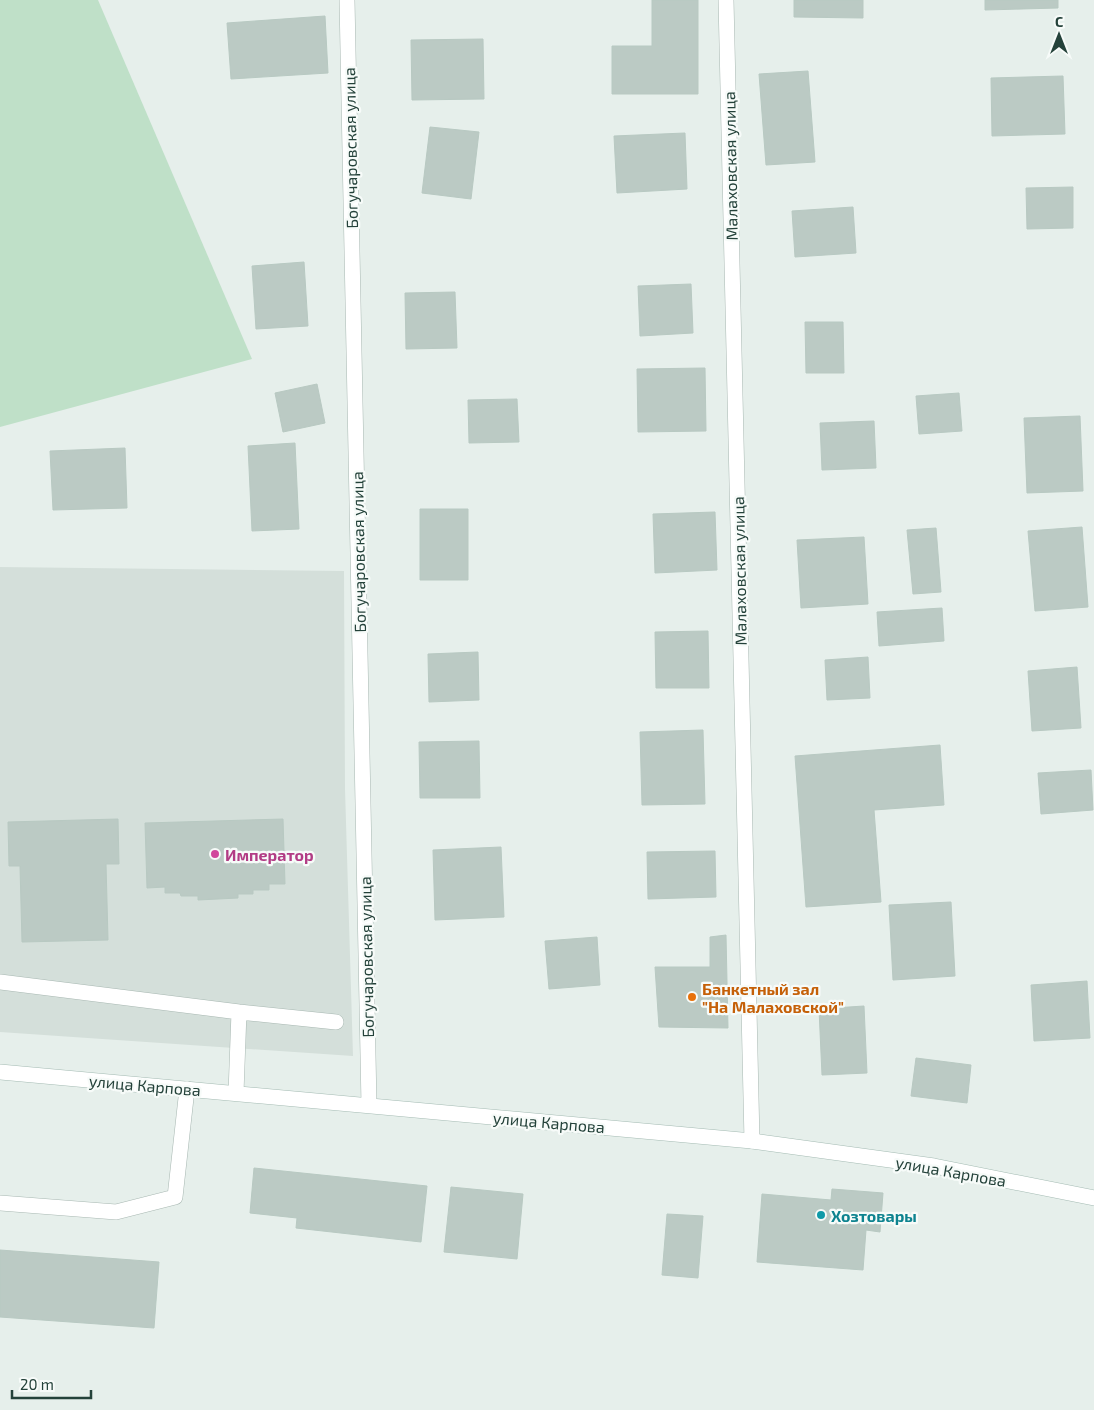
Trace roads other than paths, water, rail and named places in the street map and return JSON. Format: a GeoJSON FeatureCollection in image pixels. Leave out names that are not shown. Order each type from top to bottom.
{"type":"FeatureCollection","features":[{"type":"Feature","properties":{"kind":"street","name":"Богучаровская улица"},"geometry":{"type":"LineString","coordinates":[[347,0],[369,1105]]}},
{"type":"Feature","properties":{"kind":"street","name":"Малаховская улица"},"geometry":{"type":"LineString","coordinates":[[726,0],[752,1141]]}},
{"type":"Feature","properties":{"kind":"street"},"geometry":{"type":"LineString","coordinates":[[0,982],[239,1012],[336,1022]]}},
{"type":"Feature","properties":{"kind":"street"},"geometry":{"type":"LineString","coordinates":[[236,1093],[239,1012]]}},
{"type":"Feature","properties":{"kind":"street","name":"улица Карпова"},"geometry":{"type":"LineString","coordinates":[[0,1072],[752,1141],[934,1166],[1094,1198]]}},
{"type":"Feature","properties":{"kind":"street"},"geometry":{"type":"LineString","coordinates":[[0,1203],[116,1212],[175,1197],[187,1089]]}},
{"type":"Feature","properties":{"kind":"place","name":"Император"},"geometry":{"type":"Point","coordinates":[215,854]}},
{"type":"Feature","properties":{"kind":"place","name":"Банкетный зал \"На Малаховской\""},"geometry":{"type":"Point","coordinates":[692,997]}},
{"type":"Feature","properties":{"kind":"place","name":"Хозтовары"},"geometry":{"type":"Point","coordinates":[821,1215]}}]}
